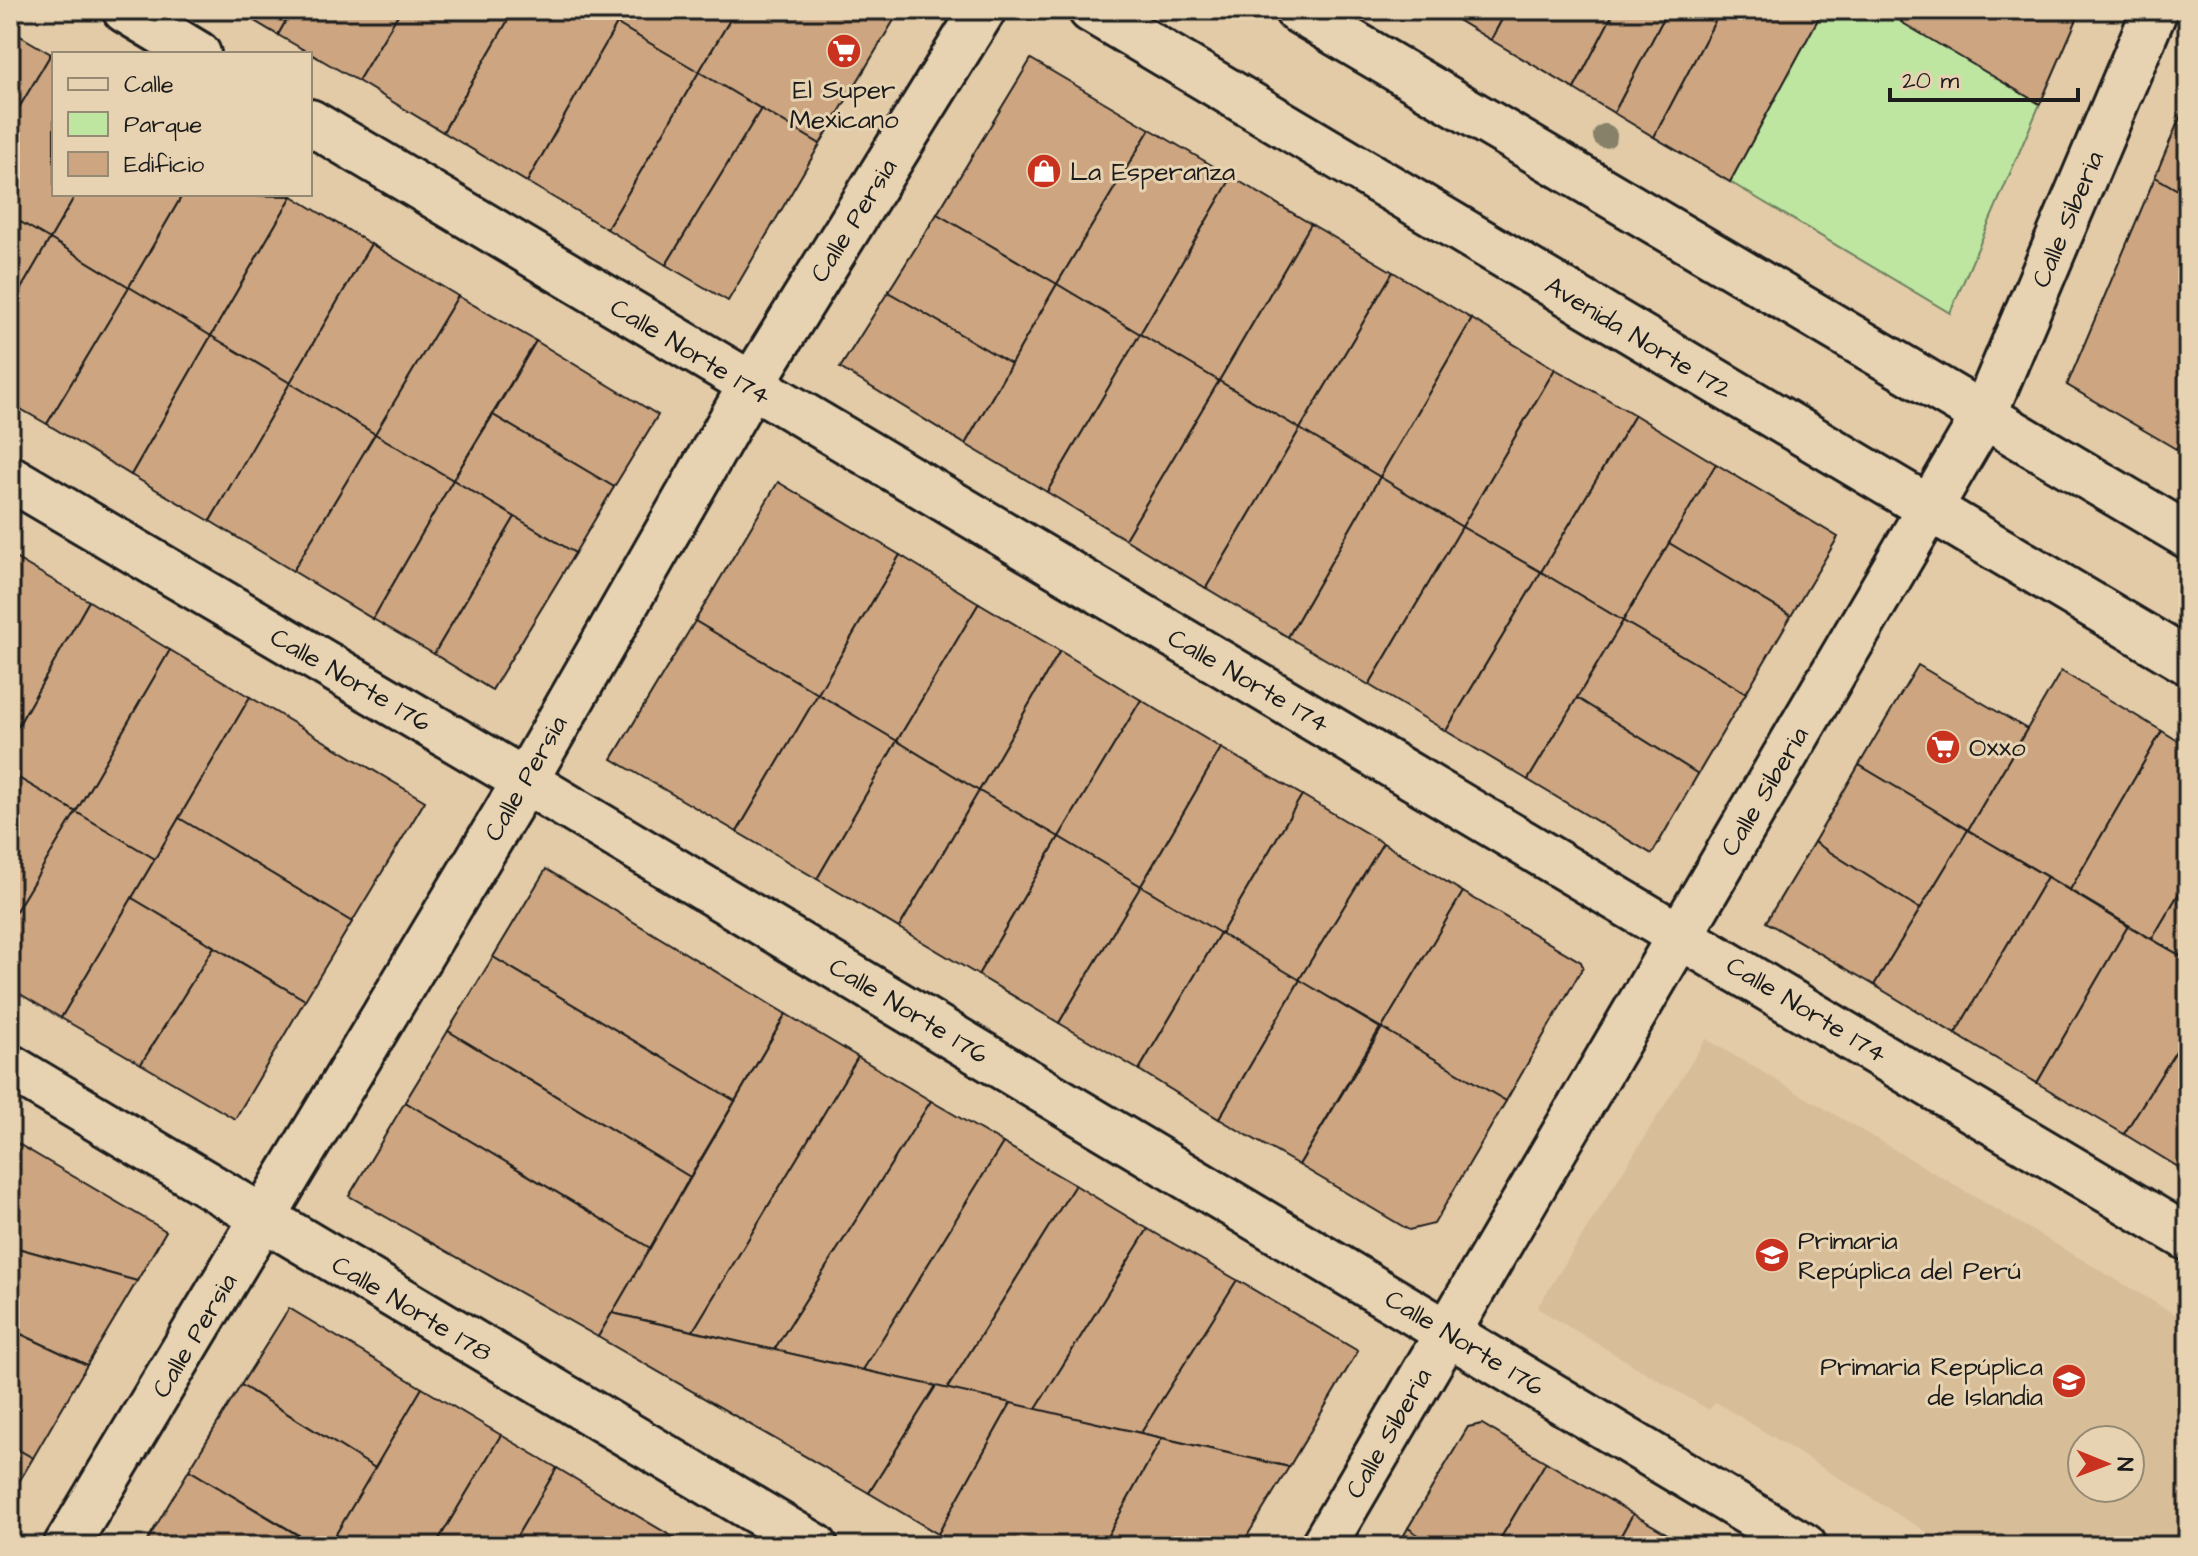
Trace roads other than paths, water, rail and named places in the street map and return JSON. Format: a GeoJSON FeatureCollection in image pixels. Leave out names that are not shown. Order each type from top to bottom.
{"type":"FeatureCollection","features":[{"type":"Feature","properties":{"kind":"street"},"geometry":{"type":"LineString","coordinates":[[125,10],[195,52]]}},
{"type":"Feature","properties":{"kind":"street","name":"Calle Persia"},"geometry":{"type":"LineString","coordinates":[[66,1546],[525,781],[750,387],[983,10]]}},
{"type":"Feature","properties":{"kind":"street","name":"Avenida Norte 172"},"geometry":{"type":"LineString","coordinates":[[1091,10],[2188,662]]}},
{"type":"Feature","properties":{"kind":"street"},"geometry":{"type":"LineString","coordinates":[[1297,10],[2188,536]]}},
{"type":"Feature","properties":{"kind":"street","name":"Calle Siberia"},"geometry":{"type":"LineString","coordinates":[[1323,1546],[1983,417],[2155,10]]}},
{"type":"Feature","properties":{"kind":"street","name":"Calle Norte 174"},"geometry":{"type":"LineString","coordinates":[[312,123],[750,387],[1680,933],[2188,1238]]}},
{"type":"Feature","properties":{"kind":"street","name":"Calle Norte 176"},"geometry":{"type":"LineString","coordinates":[[10,478],[525,781],[1804,1546]]}},
{"type":"Feature","properties":{"kind":"street","name":"Calle Norte 178"},"geometry":{"type":"LineString","coordinates":[[10,1067],[815,1546]]}},
{"type":"Feature","properties":{"kind":"place","name":"El Super Mexicano"},"geometry":{"type":"Point","coordinates":[844,51]}},
{"type":"Feature","properties":{"kind":"place","name":"La Esperanza"},"geometry":{"type":"Point","coordinates":[1044,171]}},
{"type":"Feature","properties":{"kind":"place","name":"Oxxo"},"geometry":{"type":"Point","coordinates":[1943,747]}},
{"type":"Feature","properties":{"kind":"place","name":"Primaria Repúplica del Perú"},"geometry":{"type":"Point","coordinates":[1772,1255]}},
{"type":"Feature","properties":{"kind":"place","name":"Primaria Repúplica de Islandia"},"geometry":{"type":"Point","coordinates":[2069,1381]}}]}
